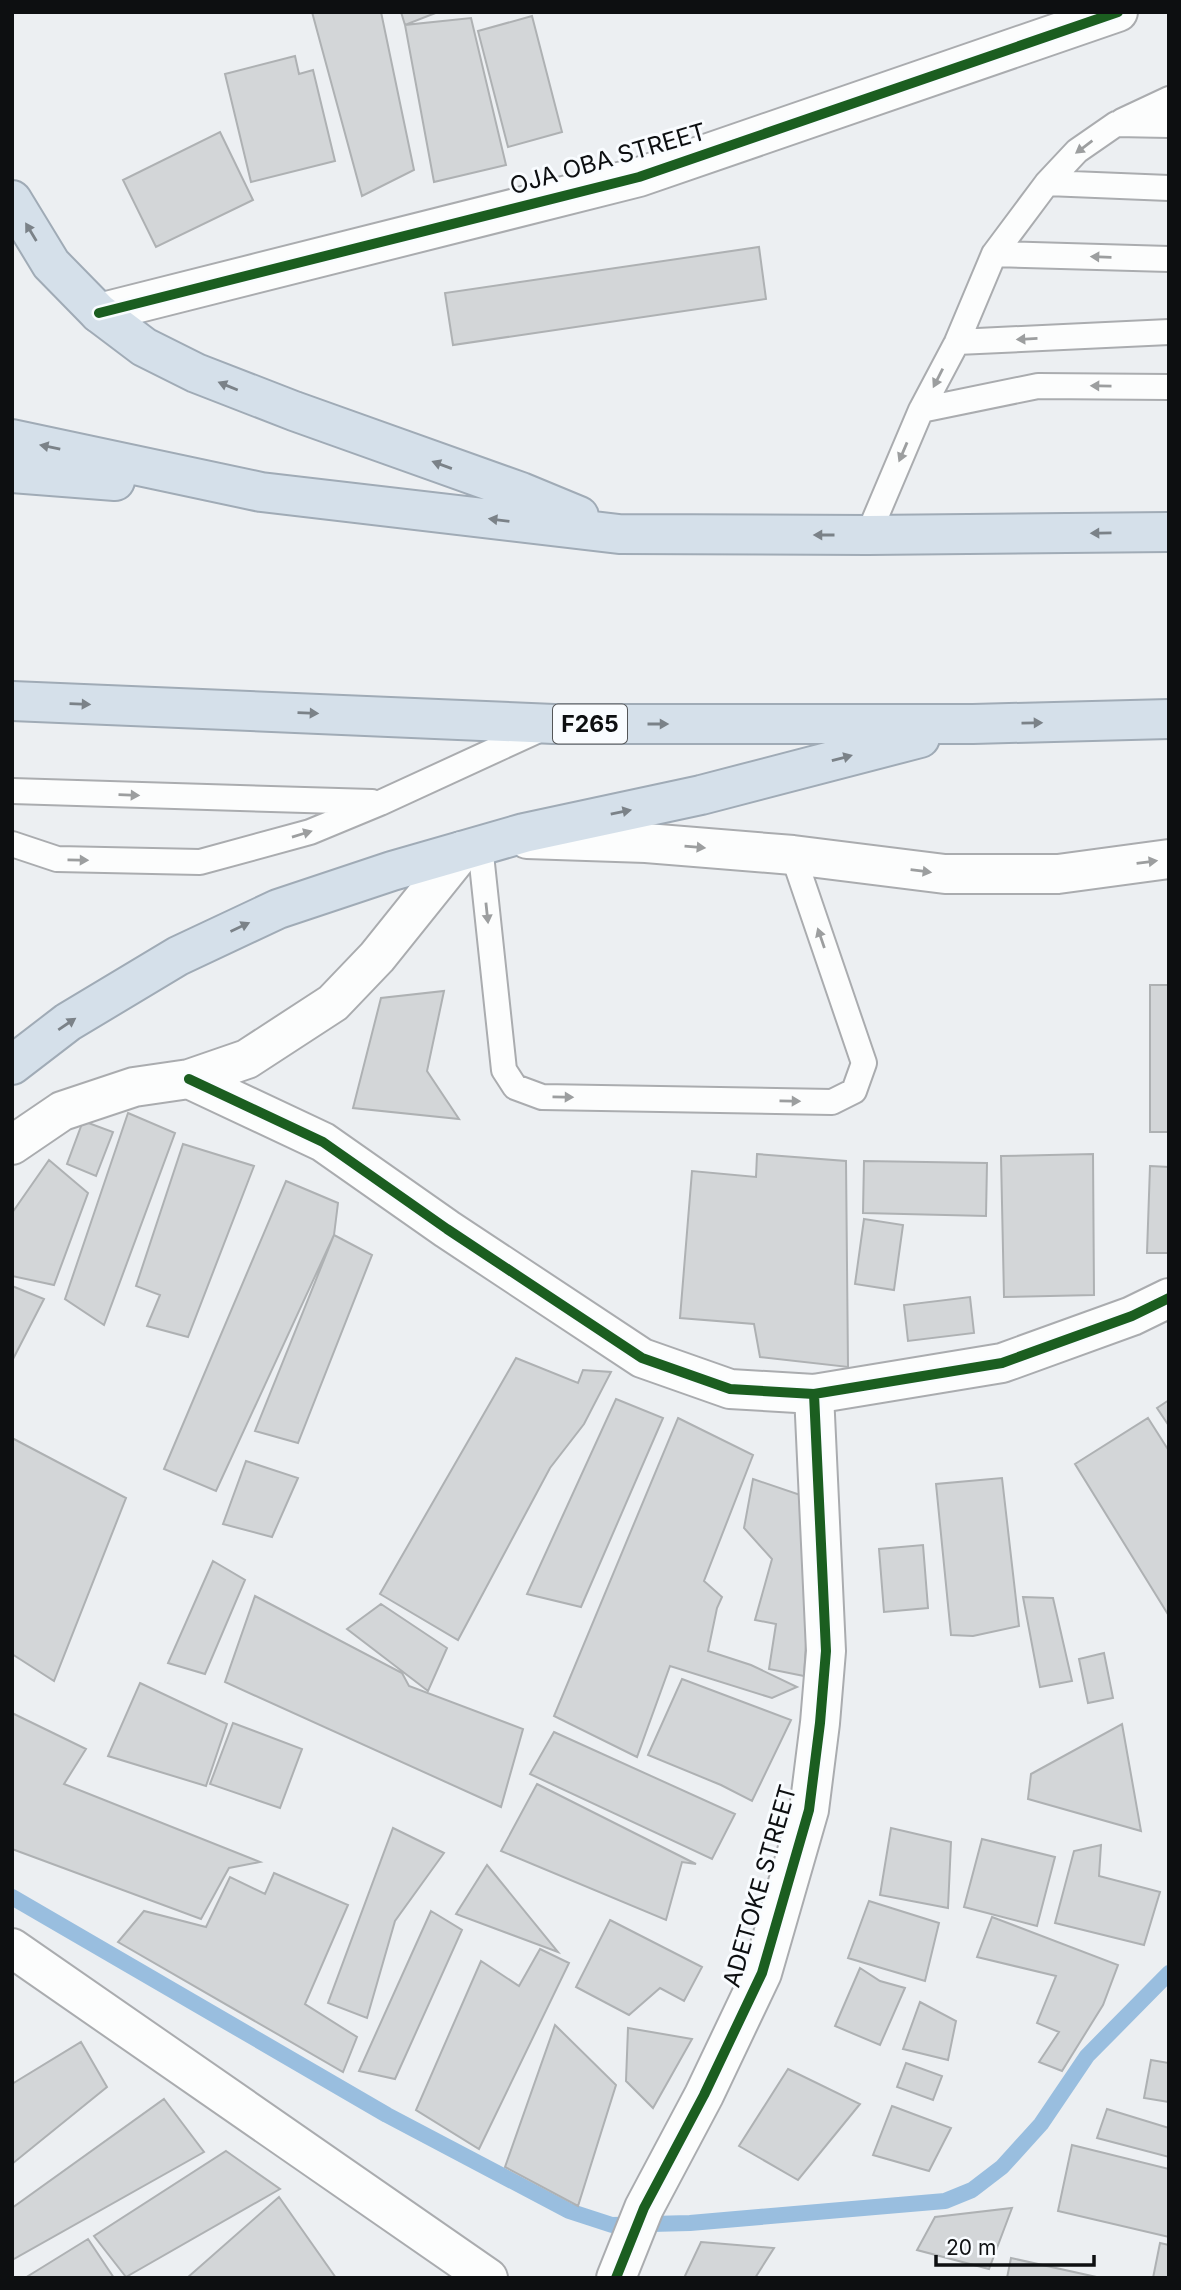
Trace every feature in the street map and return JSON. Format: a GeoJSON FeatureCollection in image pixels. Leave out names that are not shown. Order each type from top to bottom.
{"type":"FeatureCollection","features":[{"type":"Feature","properties":{"kind":"highway"},"geometry":{"type":"LineString","coordinates":[[12,200],[51,264],[99,313],[144,347],[196,373],[521,492],[619,534]]}},
{"type":"Feature","properties":{"kind":"highway"},"geometry":{"type":"LineString","coordinates":[[12,439],[261,492]]}},
{"type":"Feature","properties":{"kind":"highway"},"geometry":{"type":"LineString","coordinates":[[12,473],[261,492],[619,534],[1169,533]]}},
{"type":"Feature","properties":{"kind":"highway","name":"F265"},"geometry":{"type":"LineString","coordinates":[[12,701],[554,724],[972,724],[1169,719]]}},
{"type":"Feature","properties":{"kind":"highway"},"geometry":{"type":"LineString","coordinates":[[12,1065],[68,1023],[178,956],[278,909],[392,871],[482,845],[701,796],[972,724]]}},
{"type":"Feature","properties":{"kind":"street","name":"OJA OBA STREET"},"geometry":{"type":"LineString","coordinates":[[99,313],[639,177],[1118,12]]}},
{"type":"Feature","properties":{"kind":"street"},"geometry":{"type":"LineString","coordinates":[[12,1145],[62,1111],[134,1087],[189,1079],[247,1059],[333,1003],[482,845],[646,843],[793,856],[945,874],[1058,874],[1169,859]]}},
{"type":"Feature","properties":{"kind":"street"},"geometry":{"type":"LineString","coordinates":[[189,1079],[323,1142],[447,1229],[642,1358],[730,1389],[814,1394],[1002,1363],[1132,1316],[1169,1298]]}},
{"type":"Feature","properties":{"kind":"street","name":"ADETOKE STREET"},"geometry":{"type":"LineString","coordinates":[[616,2278],[644,2207],[704,2095],[761,1972],[809,1810],[826,1651],[814,1394]]}},
{"type":"Feature","properties":{"kind":"street"},"geometry":{"type":"LineString","coordinates":[[12,1948],[488,2278]]}},
{"type":"Feature","properties":{"kind":"lane"},"geometry":{"type":"LineString","coordinates":[[868,535],[921,411],[957,342],[994,254],[1047,183],[1077,151],[1116,124],[1169,99]]}},
{"type":"Feature","properties":{"kind":"lane"},"geometry":{"type":"LineString","coordinates":[[1116,124],[1169,125]]}},
{"type":"Feature","properties":{"kind":"lane"},"geometry":{"type":"LineString","coordinates":[[1047,183],[1169,188]]}},
{"type":"Feature","properties":{"kind":"lane"},"geometry":{"type":"LineString","coordinates":[[994,254],[1169,259]]}},
{"type":"Feature","properties":{"kind":"lane"},"geometry":{"type":"LineString","coordinates":[[957,342],[1169,332]]}},
{"type":"Feature","properties":{"kind":"lane"},"geometry":{"type":"LineString","coordinates":[[921,411],[1038,386],[1169,387]]}},
{"type":"Feature","properties":{"kind":"lane"},"geometry":{"type":"LineString","coordinates":[[12,844],[57,859],[200,862],[310,832],[554,724]]}},
{"type":"Feature","properties":{"kind":"lane"},"geometry":{"type":"LineString","coordinates":[[12,791],[380,803]]}},
{"type":"Feature","properties":{"kind":"lane"},"geometry":{"type":"LineString","coordinates":[[482,845],[504,1070],[515,1087],[542,1097],[832,1102],[854,1091],[864,1063],[793,856]]}},
{"type":"Feature","properties":{"kind":"building"},"geometry":{"type":"Polygon","coordinates":[[[312,12],[381,12],[414,170],[362,196],[312,12]]]}},
{"type":"Feature","properties":{"kind":"building"},"geometry":{"type":"Polygon","coordinates":[[[401,12],[438,12],[405,25],[401,12]]]}},
{"type":"Feature","properties":{"kind":"building"},"geometry":{"type":"Polygon","coordinates":[[[532,16],[562,132],[508,147],[478,31],[532,16]]]}},
{"type":"Feature","properties":{"kind":"building"},"geometry":{"type":"Polygon","coordinates":[[[471,18],[506,165],[434,182],[405,25],[471,18]]]}},
{"type":"Feature","properties":{"kind":"building"},"geometry":{"type":"Polygon","coordinates":[[[295,56],[299,74],[313,70],[335,161],[251,182],[225,74],[295,56]]]}},
{"type":"Feature","properties":{"kind":"building"},"geometry":{"type":"Polygon","coordinates":[[[220,132],[253,200],[156,247],[123,180],[220,132]]]}},
{"type":"Feature","properties":{"kind":"building"},"geometry":{"type":"Polygon","coordinates":[[[759,247],[766,299],[453,345],[445,293],[759,247]]]}},
{"type":"Feature","properties":{"kind":"building"},"geometry":{"type":"Polygon","coordinates":[[[1150,985],[1169,985],[1169,1132],[1150,1132],[1150,985]]]}},
{"type":"Feature","properties":{"kind":"building"},"geometry":{"type":"Polygon","coordinates":[[[444,991],[427,1071],[459,1119],[353,1108],[381,998],[444,991]]]}},
{"type":"Feature","properties":{"kind":"building"},"geometry":{"type":"Polygon","coordinates":[[[128,1113],[175,1133],[104,1325],[65,1299],[128,1113]]]}},
{"type":"Feature","properties":{"kind":"building"},"geometry":{"type":"Polygon","coordinates":[[[83,1121],[113,1132],[96,1176],[67,1164],[83,1121]]]}},
{"type":"Feature","properties":{"kind":"building"},"geometry":{"type":"Polygon","coordinates":[[[183,1144],[254,1166],[188,1337],[147,1326],[160,1295],[136,1286],[183,1144]]]}},
{"type":"Feature","properties":{"kind":"building"},"geometry":{"type":"Polygon","coordinates":[[[757,1154],[846,1161],[848,1367],[760,1357],[754,1324],[680,1318],[692,1171],[756,1177],[757,1154]]]}},
{"type":"Feature","properties":{"kind":"building"},"geometry":{"type":"Polygon","coordinates":[[[1093,1154],[1094,1295],[1004,1297],[1001,1156],[1093,1154]]]}},
{"type":"Feature","properties":{"kind":"building"},"geometry":{"type":"Polygon","coordinates":[[[49,1160],[88,1193],[54,1285],[12,1276],[12,1213],[49,1160]]]}},
{"type":"Feature","properties":{"kind":"building"},"geometry":{"type":"Polygon","coordinates":[[[864,1161],[987,1163],[986,1216],[863,1213],[864,1161]]]}},
{"type":"Feature","properties":{"kind":"building"},"geometry":{"type":"Polygon","coordinates":[[[1150,1166],[1169,1167],[1169,1253],[1147,1253],[1150,1166]]]}},
{"type":"Feature","properties":{"kind":"building"},"geometry":{"type":"Polygon","coordinates":[[[286,1181],[338,1203],[334,1235],[216,1491],[164,1469],[286,1181]]]}},
{"type":"Feature","properties":{"kind":"building"},"geometry":{"type":"Polygon","coordinates":[[[864,1219],[903,1225],[894,1290],[855,1284],[864,1219]]]}},
{"type":"Feature","properties":{"kind":"building"},"geometry":{"type":"Polygon","coordinates":[[[334,1235],[372,1255],[298,1443],[255,1431],[334,1235]]]}},
{"type":"Feature","properties":{"kind":"building"},"geometry":{"type":"Polygon","coordinates":[[[12,1286],[44,1299],[12,1361],[12,1286]]]}},
{"type":"Feature","properties":{"kind":"building"},"geometry":{"type":"Polygon","coordinates":[[[970,1297],[974,1333],[908,1341],[904,1305],[970,1297]]]}},
{"type":"Feature","properties":{"kind":"building"},"geometry":{"type":"Polygon","coordinates":[[[516,1358],[578,1383],[583,1370],[611,1372],[584,1424],[550,1468],[458,1640],[380,1594],[516,1358]]]}},
{"type":"Feature","properties":{"kind":"building"},"geometry":{"type":"Polygon","coordinates":[[[616,1399],[663,1418],[581,1607],[527,1594],[616,1399]]]}},
{"type":"Feature","properties":{"kind":"building"},"geometry":{"type":"Polygon","coordinates":[[[1169,1400],[1169,1426],[1157,1408],[1169,1400]]]}},
{"type":"Feature","properties":{"kind":"building"},"geometry":{"type":"Polygon","coordinates":[[[678,1418],[753,1455],[704,1581],[722,1597],[708,1651],[751,1665],[797,1687],[772,1698],[670,1666],[637,1757],[554,1716],[678,1418]]]}},
{"type":"Feature","properties":{"kind":"building"},"geometry":{"type":"Polygon","coordinates":[[[1148,1418],[1169,1451],[1169,1616],[1075,1464],[1148,1418]]]}},
{"type":"Feature","properties":{"kind":"building"},"geometry":{"type":"Polygon","coordinates":[[[12,1438],[126,1498],[54,1681],[12,1654],[12,1438]]]}},
{"type":"Feature","properties":{"kind":"building"},"geometry":{"type":"Polygon","coordinates":[[[246,1461],[298,1478],[272,1537],[223,1524],[246,1461]]]}},
{"type":"Feature","properties":{"kind":"building"},"geometry":{"type":"Polygon","coordinates":[[[1002,1478],[1019,1626],[973,1636],[951,1635],[936,1484],[1002,1478]]]}},
{"type":"Feature","properties":{"kind":"building"},"geometry":{"type":"Polygon","coordinates":[[[753,1479],[815,1500],[804,1676],[769,1669],[776,1624],[755,1620],[772,1559],[744,1528],[753,1479]]]}},
{"type":"Feature","properties":{"kind":"building"},"geometry":{"type":"Polygon","coordinates":[[[923,1545],[928,1608],[884,1612],[879,1549],[923,1545]]]}},
{"type":"Feature","properties":{"kind":"building"},"geometry":{"type":"Polygon","coordinates":[[[213,1561],[245,1580],[205,1674],[168,1663],[213,1561]]]}},
{"type":"Feature","properties":{"kind":"building"},"geometry":{"type":"Polygon","coordinates":[[[255,1596],[402,1673],[409,1686],[523,1729],[501,1807],[225,1682],[255,1596]]]}},
{"type":"Feature","properties":{"kind":"building"},"geometry":{"type":"Polygon","coordinates":[[[1023,1597],[1053,1598],[1072,1681],[1040,1687],[1023,1597]]]}},
{"type":"Feature","properties":{"kind":"building"},"geometry":{"type":"Polygon","coordinates":[[[381,1604],[447,1648],[428,1691],[347,1629],[381,1604]]]}},
{"type":"Feature","properties":{"kind":"building"},"geometry":{"type":"Polygon","coordinates":[[[1104,1653],[1113,1698],[1088,1703],[1079,1659],[1104,1653]]]}},
{"type":"Feature","properties":{"kind":"building"},"geometry":{"type":"Polygon","coordinates":[[[682,1679],[791,1720],[752,1801],[648,1755],[682,1679]]]}},
{"type":"Feature","properties":{"kind":"building"},"geometry":{"type":"Polygon","coordinates":[[[140,1683],[227,1724],[206,1786],[108,1756],[140,1683]]]}},
{"type":"Feature","properties":{"kind":"building"},"geometry":{"type":"Polygon","coordinates":[[[12,1713],[86,1749],[64,1784],[260,1862],[229,1868],[201,1919],[12,1849],[12,1713]]]}},
{"type":"Feature","properties":{"kind":"building"},"geometry":{"type":"Polygon","coordinates":[[[233,1723],[302,1749],[280,1808],[210,1784],[233,1723]]]}},
{"type":"Feature","properties":{"kind":"building"},"geometry":{"type":"Polygon","coordinates":[[[1122,1724],[1141,1831],[1028,1799],[1031,1774],[1122,1724]]]}},
{"type":"Feature","properties":{"kind":"building"},"geometry":{"type":"Polygon","coordinates":[[[554,1732],[735,1814],[712,1859],[530,1774],[554,1732]]]}},
{"type":"Feature","properties":{"kind":"building"},"geometry":{"type":"Polygon","coordinates":[[[537,1784],[696,1864],[682,1862],[666,1920],[501,1851],[537,1784]]]}},
{"type":"Feature","properties":{"kind":"building"},"geometry":{"type":"Polygon","coordinates":[[[393,1828],[444,1853],[395,1921],[367,2018],[328,2003],[393,1828]]]}},
{"type":"Feature","properties":{"kind":"building"},"geometry":{"type":"Polygon","coordinates":[[[891,1828],[951,1842],[948,1908],[880,1895],[891,1828]]]}},
{"type":"Feature","properties":{"kind":"building"},"geometry":{"type":"Polygon","coordinates":[[[982,1839],[1055,1857],[1037,1926],[964,1907],[982,1839]]]}},
{"type":"Feature","properties":{"kind":"building"},"geometry":{"type":"Polygon","coordinates":[[[1101,1845],[1099,1876],[1160,1892],[1144,1945],[1055,1923],[1074,1851],[1101,1845]]]}},
{"type":"Feature","properties":{"kind":"building"},"geometry":{"type":"Polygon","coordinates":[[[487,1865],[558,1952],[456,1914],[487,1865]]]}},
{"type":"Feature","properties":{"kind":"building"},"geometry":{"type":"Polygon","coordinates":[[[274,1873],[348,1905],[305,2004],[357,2037],[343,2072],[118,1942],[144,1911],[206,1927],[230,1877],[265,1894],[274,1873]]]}},
{"type":"Feature","properties":{"kind":"building"},"geometry":{"type":"Polygon","coordinates":[[[869,1901],[939,1923],[925,1981],[848,1958],[869,1901]]]}},
{"type":"Feature","properties":{"kind":"building"},"geometry":{"type":"Polygon","coordinates":[[[431,1911],[462,1930],[395,2079],[359,2071],[431,1911]]]}},
{"type":"Feature","properties":{"kind":"building"},"geometry":{"type":"Polygon","coordinates":[[[992,1917],[1118,1965],[1103,2005],[1062,2071],[1039,2062],[1059,2032],[1037,2023],[1056,1976],[977,1957],[992,1917]]]}},
{"type":"Feature","properties":{"kind":"building"},"geometry":{"type":"Polygon","coordinates":[[[610,1920],[702,1967],[684,2001],[660,1988],[629,2015],[576,1987],[610,1920]]]}},
{"type":"Feature","properties":{"kind":"building"},"geometry":{"type":"Polygon","coordinates":[[[540,1949],[569,1963],[479,2149],[416,2110],[481,1961],[519,1986],[540,1949]]]}},
{"type":"Feature","properties":{"kind":"building"},"geometry":{"type":"Polygon","coordinates":[[[860,1968],[880,1981],[905,1988],[880,2045],[835,2026],[860,1968]]]}},
{"type":"Feature","properties":{"kind":"building"},"geometry":{"type":"Polygon","coordinates":[[[920,2002],[956,2021],[948,2060],[903,2049],[920,2002]]]}},
{"type":"Feature","properties":{"kind":"building"},"geometry":{"type":"Polygon","coordinates":[[[555,2025],[616,2085],[578,2206],[505,2167],[555,2025]]]}},
{"type":"Feature","properties":{"kind":"building"},"geometry":{"type":"Polygon","coordinates":[[[628,2028],[692,2039],[653,2108],[626,2081],[628,2028]]]}},
{"type":"Feature","properties":{"kind":"building"},"geometry":{"type":"Polygon","coordinates":[[[81,2042],[107,2087],[12,2164],[12,2084],[81,2042]]]}},
{"type":"Feature","properties":{"kind":"building"},"geometry":{"type":"Polygon","coordinates":[[[1151,2060],[1169,2063],[1169,2102],[1144,2098],[1151,2060]]]}},
{"type":"Feature","properties":{"kind":"building"},"geometry":{"type":"Polygon","coordinates":[[[906,2063],[942,2076],[933,2100],[897,2087],[906,2063]]]}},
{"type":"Feature","properties":{"kind":"building"},"geometry":{"type":"Polygon","coordinates":[[[788,2069],[860,2104],[798,2180],[739,2146],[788,2069]]]}},
{"type":"Feature","properties":{"kind":"building"},"geometry":{"type":"Polygon","coordinates":[[[164,2099],[204,2152],[12,2260],[12,2208],[164,2099]]]}},
{"type":"Feature","properties":{"kind":"building"},"geometry":{"type":"Polygon","coordinates":[[[892,2106],[951,2128],[929,2171],[873,2155],[892,2106]]]}},
{"type":"Feature","properties":{"kind":"building"},"geometry":{"type":"Polygon","coordinates":[[[1107,2109],[1169,2128],[1169,2157],[1097,2138],[1107,2109]]]}},
{"type":"Feature","properties":{"kind":"building"},"geometry":{"type":"Polygon","coordinates":[[[1072,2145],[1169,2169],[1169,2237],[1058,2211],[1072,2145]]]}},
{"type":"Feature","properties":{"kind":"building"},"geometry":{"type":"Polygon","coordinates":[[[226,2151],[280,2189],[126,2277],[94,2236],[226,2151]]]}},
{"type":"Feature","properties":{"kind":"building"},"geometry":{"type":"Polygon","coordinates":[[[279,2197],[336,2278],[187,2278],[279,2197]]]}},
{"type":"Feature","properties":{"kind":"building"},"geometry":{"type":"Polygon","coordinates":[[[1012,2208],[989,2269],[917,2250],[935,2217],[1012,2208]]]}},
{"type":"Feature","properties":{"kind":"building"},"geometry":{"type":"Polygon","coordinates":[[[88,2239],[114,2278],[25,2278],[88,2239]]]}},
{"type":"Feature","properties":{"kind":"building"},"geometry":{"type":"Polygon","coordinates":[[[701,2242],[774,2248],[755,2278],[684,2278],[701,2242]]]}},
{"type":"Feature","properties":{"kind":"building"},"geometry":{"type":"Polygon","coordinates":[[[1160,2243],[1169,2245],[1169,2278],[1153,2278],[1160,2243]]]}},
{"type":"Feature","properties":{"kind":"building"},"geometry":{"type":"Polygon","coordinates":[[[1011,2258],[1101,2278],[1007,2278],[1011,2258]]]}},
{"type":"Feature","properties":{"kind":"waterway"},"geometry":{"type":"LineString","coordinates":[[12,1897],[387,2115],[569,2211],[612,2225],[690,2223],[945,2201],[972,2190],[1002,2167],[1041,2124],[1087,2056],[1169,1973]]}},
{"type":"Feature","properties":{"kind":"cycle path"},"geometry":{"type":"LineString","coordinates":[[99,313],[639,177],[1118,12]]}},
{"type":"Feature","properties":{"kind":"cycle path"},"geometry":{"type":"LineString","coordinates":[[189,1079],[323,1142],[447,1229],[642,1358],[730,1389],[814,1394],[1002,1363],[1132,1316],[1169,1298]]}},
{"type":"Feature","properties":{"kind":"cycle path"},"geometry":{"type":"LineString","coordinates":[[616,2278],[644,2208],[704,2095],[762,1973],[809,1810],[826,1651],[814,1394]]}}]}
